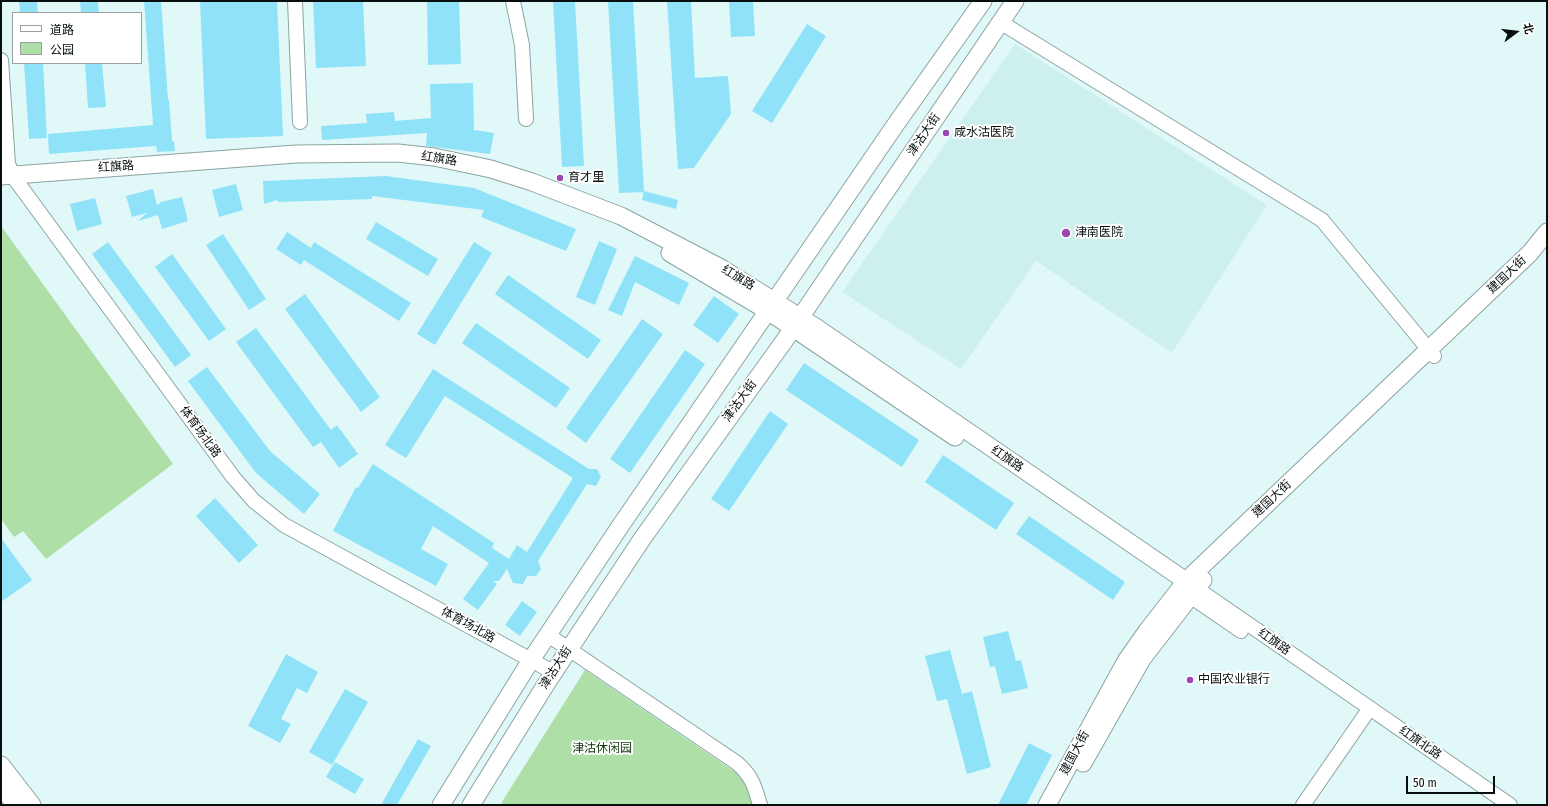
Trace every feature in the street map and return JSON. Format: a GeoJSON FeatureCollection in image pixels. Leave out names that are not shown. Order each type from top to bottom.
{"type":"FeatureCollection","features":[{"type":"Feature","properties":{"kind":"main road","name":"津沽大街"},"geometry":{"type":"LineString","coordinates":[[441,805],[528,664],[775,306],[794,274],[896,124],[983,1]]}},
{"type":"Feature","properties":{"kind":"main road","name":"津沽大街"},"geometry":{"type":"LineString","coordinates":[[471,805],[568,648],[642,539],[818,292],[1015,1]]}},
{"type":"Feature","properties":{"kind":"main road","name":"红旗路"},"geometry":{"type":"LineString","coordinates":[[9,174],[296,163],[386,163],[432,168],[490,180],[593,216],[638,235],[775,306],[796,322],[1188,589]]}},
{"type":"Feature","properties":{"kind":"main road","name":"建国大街"},"geometry":{"type":"LineString","coordinates":[[1047,805],[1126,660],[1147,630],[1188,589],[1307,477],[1530,253],[1547,232]]}},
{"type":"Feature","properties":{"kind":"main road","name":"建国大街"},"geometry":{"type":"LineString","coordinates":[[1431,353],[1480,312],[1547,244]]}},
{"type":"Feature","properties":{"kind":"main road"},"geometry":{"type":"LineString","coordinates":[[750,292],[773,290],[794,274]]}},
{"type":"Feature","properties":{"kind":"main road"},"geometry":{"type":"LineString","coordinates":[[775,306],[818,292]]}},
{"type":"Feature","properties":{"kind":"main road","name":"建国大街"},"geometry":{"type":"LineString","coordinates":[[1060,805],[1142,659],[1188,589]]}},
{"type":"Feature","properties":{"kind":"main road"},"geometry":{"type":"LineString","coordinates":[[1,765],[32,805]]}},
{"type":"Feature","properties":{"kind":"main road"},"geometry":{"type":"LineString","coordinates":[[1,787],[16,805]]}},
{"type":"Feature","properties":{"kind":"street"},"geometry":{"type":"LineString","coordinates":[[295,1],[300,122]]}},
{"type":"Feature","properties":{"kind":"street"},"geometry":{"type":"LineString","coordinates":[[513,1],[522,45],[526,119]]}},
{"type":"Feature","properties":{"kind":"street"},"geometry":{"type":"LineString","coordinates":[[1000,22],[1322,220],[1431,353]]}},
{"type":"Feature","properties":{"kind":"street"},"geometry":{"type":"LineString","coordinates":[[1,60],[9,174]]}},
{"type":"Feature","properties":{"kind":"street","name":"体育场北路"},"geometry":{"type":"LineString","coordinates":[[9,174],[233,477],[254,501],[284,525],[551,676]]}},
{"type":"Feature","properties":{"kind":"street","name":"红旗路"},"geometry":{"type":"LineString","coordinates":[[1188,589],[1368,711]]}},
{"type":"Feature","properties":{"kind":"street"},"geometry":{"type":"LineString","coordinates":[[548,635],[737,763],[747,772],[754,786],[760,805]]}},
{"type":"Feature","properties":{"kind":"street"},"geometry":{"type":"LineString","coordinates":[[1303,805],[1368,711]]}},
{"type":"Feature","properties":{"kind":"street","name":"红旗北路"},"geometry":{"type":"LineString","coordinates":[[1368,711],[1496,805]]}},
{"type":"Feature","properties":{"kind":"street","name":"红旗北路"},"geometry":{"type":"LineString","coordinates":[[1368,711],[1510,805]]}},
{"type":"Feature","properties":{"kind":"shaded area","name":"津南医院"},"geometry":{"type":"Polygon","coordinates":[[[1015,44],[1267,205],[1172,353],[1036,261],[961,369],[842,292],[1015,44]]]}},
{"type":"Feature","properties":{"kind":"green space"},"geometry":{"type":"Polygon","coordinates":[[[1,226],[173,464],[46,559],[23,531],[14,537],[1,519],[1,226]]]}},
{"type":"Feature","properties":{"kind":"green space","name":"津沽休闲园"},"geometry":{"type":"Polygon","coordinates":[[[585,670],[738,774],[745,780],[754,805],[500,805],[585,670]]]}},
{"type":"Feature","properties":{"kind":"building"},"geometry":{"type":"Polygon","coordinates":[[[19,1],[37,1],[38,12],[20,12],[19,1]]]}},
{"type":"Feature","properties":{"kind":"building"},"geometry":{"type":"Polygon","coordinates":[[[80,1],[98,1],[99,12],[81,12],[80,1]]]}},
{"type":"Feature","properties":{"kind":"building"},"geometry":{"type":"Polygon","coordinates":[[[144,1],[161,1],[168,100],[172,141],[174,141],[175,151],[157,152],[156,146],[49,154],[48,134],[153,125],[144,1]]]}},
{"type":"Feature","properties":{"kind":"building"},"geometry":{"type":"Polygon","coordinates":[[[200,1],[277,1],[283,136],[206,139],[200,1]]]}},
{"type":"Feature","properties":{"kind":"building"},"geometry":{"type":"Polygon","coordinates":[[[313,1],[363,1],[366,66],[316,68],[313,1]]]}},
{"type":"Feature","properties":{"kind":"building"},"geometry":{"type":"Polygon","coordinates":[[[427,1],[459,1],[461,64],[428,65],[427,1]]]}},
{"type":"Feature","properties":{"kind":"building"},"geometry":{"type":"Polygon","coordinates":[[[553,1],[575,1],[584,166],[562,167],[553,1]]]}},
{"type":"Feature","properties":{"kind":"building"},"geometry":{"type":"Polygon","coordinates":[[[608,1],[633,1],[644,192],[619,193],[608,1]]]}},
{"type":"Feature","properties":{"kind":"building"},"geometry":{"type":"Polygon","coordinates":[[[667,1],[691,1],[695,78],[728,76],[731,114],[694,168],[678,169],[667,1]]]}},
{"type":"Feature","properties":{"kind":"building"},"geometry":{"type":"Polygon","coordinates":[[[729,1],[753,1],[755,36],[731,37],[729,1]]]}},
{"type":"Feature","properties":{"kind":"building"},"geometry":{"type":"Polygon","coordinates":[[[807,24],[826,36],[772,123],[752,111],[807,24]]]}},
{"type":"Feature","properties":{"kind":"building"},"geometry":{"type":"Polygon","coordinates":[[[24,64],[43,64],[47,138],[29,139],[24,64]]]}},
{"type":"Feature","properties":{"kind":"building"},"geometry":{"type":"Polygon","coordinates":[[[85,64],[102,64],[106,107],[88,108],[85,64]]]}},
{"type":"Feature","properties":{"kind":"building"},"geometry":{"type":"Polygon","coordinates":[[[473,83],[474,130],[494,133],[490,154],[426,146],[427,133],[322,140],[321,126],[367,123],[366,114],[394,112],[395,121],[431,118],[430,84],[473,83]]]}},
{"type":"Feature","properties":{"kind":"building"},"geometry":{"type":"Polygon","coordinates":[[[386,176],[474,188],[576,229],[566,251],[481,217],[484,210],[372,196],[372,199],[278,202],[277,200],[264,204],[263,181],[386,176]]]}},
{"type":"Feature","properties":{"kind":"building"},"geometry":{"type":"Polygon","coordinates":[[[236,184],[243,210],[219,217],[212,190],[236,184]]]}},
{"type":"Feature","properties":{"kind":"building"},"geometry":{"type":"Polygon","coordinates":[[[153,189],[157,205],[161,202],[182,197],[188,221],[162,229],[158,215],[138,221],[147,213],[132,217],[126,196],[153,189]]]}},
{"type":"Feature","properties":{"kind":"building"},"geometry":{"type":"Polygon","coordinates":[[[644,191],[678,200],[676,209],[642,200],[644,191]]]}},
{"type":"Feature","properties":{"kind":"building"},"geometry":{"type":"Polygon","coordinates":[[[95,198],[102,224],[77,231],[70,204],[95,198]]]}},
{"type":"Feature","properties":{"kind":"building"},"geometry":{"type":"Polygon","coordinates":[[[376,222],[438,259],[428,276],[366,239],[376,222]]]}},
{"type":"Feature","properties":{"kind":"building"},"geometry":{"type":"Polygon","coordinates":[[[287,232],[311,248],[314,242],[411,303],[399,321],[304,260],[301,265],[276,249],[287,232]]]}},
{"type":"Feature","properties":{"kind":"building"},"geometry":{"type":"Polygon","coordinates":[[[223,234],[266,299],[249,310],[206,245],[223,234]]]}},
{"type":"Feature","properties":{"kind":"building"},"geometry":{"type":"Polygon","coordinates":[[[599,241],[617,249],[595,305],[576,297],[599,241]]]}},
{"type":"Feature","properties":{"kind":"building"},"geometry":{"type":"Polygon","coordinates":[[[108,242],[191,355],[175,367],[92,254],[108,242]]]}},
{"type":"Feature","properties":{"kind":"building"},"geometry":{"type":"Polygon","coordinates":[[[474,242],[492,253],[435,345],[417,334],[474,242]]]}},
{"type":"Feature","properties":{"kind":"building"},"geometry":{"type":"Polygon","coordinates":[[[172,254],[226,329],[209,341],[155,267],[172,254]]]}},
{"type":"Feature","properties":{"kind":"building"},"geometry":{"type":"Polygon","coordinates":[[[635,256],[689,283],[679,305],[635,282],[622,316],[608,310],[635,256]]]}},
{"type":"Feature","properties":{"kind":"building"},"geometry":{"type":"Polygon","coordinates":[[[508,275],[601,340],[588,359],[495,294],[508,275]]]}},
{"type":"Feature","properties":{"kind":"building"},"geometry":{"type":"Polygon","coordinates":[[[305,294],[380,397],[361,412],[285,309],[305,294]]]}},
{"type":"Feature","properties":{"kind":"building"},"geometry":{"type":"Polygon","coordinates":[[[714,296],[739,314],[718,343],[693,325],[714,296]]]}},
{"type":"Feature","properties":{"kind":"building"},"geometry":{"type":"Polygon","coordinates":[[[642,319],[663,334],[586,443],[566,428],[642,319]]]}},
{"type":"Feature","properties":{"kind":"building"},"geometry":{"type":"Polygon","coordinates":[[[476,323],[570,388],[556,408],[462,343],[476,323]]]}},
{"type":"Feature","properties":{"kind":"building"},"geometry":{"type":"Polygon","coordinates":[[[256,328],[331,430],[337,425],[358,454],[339,468],[321,442],[313,447],[236,342],[256,328]]]}},
{"type":"Feature","properties":{"kind":"building"},"geometry":{"type":"Polygon","coordinates":[[[685,350],[705,364],[630,473],[610,459],[685,350]]]}},
{"type":"Feature","properties":{"kind":"building"},"geometry":{"type":"Polygon","coordinates":[[[804,363],[919,440],[902,467],[786,390],[804,363]]]}},
{"type":"Feature","properties":{"kind":"building"},"geometry":{"type":"Polygon","coordinates":[[[207,367],[270,451],[320,494],[304,514],[256,473],[188,381],[207,367]]]}},
{"type":"Feature","properties":{"kind":"building"},"geometry":{"type":"Polygon","coordinates":[[[433,369],[589,469],[597,469],[601,477],[596,486],[587,484],[538,561],[541,569],[536,576],[527,576],[523,584],[513,583],[507,569],[499,581],[493,581],[497,584],[478,610],[463,599],[489,563],[433,526],[421,549],[448,564],[436,586],[333,531],[356,487],[358,488],[373,464],[494,543],[492,548],[509,559],[517,545],[527,552],[573,478],[445,396],[406,458],[385,445],[433,369]]]}},
{"type":"Feature","properties":{"kind":"building"},"geometry":{"type":"Polygon","coordinates":[[[770,411],[788,424],[729,511],[711,499],[770,411]]]}},
{"type":"Feature","properties":{"kind":"building"},"geometry":{"type":"Polygon","coordinates":[[[943,455],[1014,503],[996,530],[925,482],[943,455]]]}},
{"type":"Feature","properties":{"kind":"building"},"geometry":{"type":"Polygon","coordinates":[[[215,498],[258,545],[239,563],[196,516],[215,498]]]}},
{"type":"Feature","properties":{"kind":"building"},"geometry":{"type":"Polygon","coordinates":[[[1029,516],[1125,582],[1113,600],[1016,534],[1029,516]]]}},
{"type":"Feature","properties":{"kind":"building"},"geometry":{"type":"Polygon","coordinates":[[[1,538],[32,580],[1,602],[1,538]]]}},
{"type":"Feature","properties":{"kind":"building"},"geometry":{"type":"Polygon","coordinates":[[[522,601],[537,612],[520,636],[505,625],[522,601]]]}},
{"type":"Feature","properties":{"kind":"building"},"geometry":{"type":"Polygon","coordinates":[[[1008,631],[1016,661],[1021,660],[1028,688],[1002,694],[995,666],[990,667],[983,637],[1008,631]]]}},
{"type":"Feature","properties":{"kind":"building"},"geometry":{"type":"Polygon","coordinates":[[[950,650],[962,694],[972,691],[991,767],[967,774],[947,699],[937,701],[925,656],[950,650]]]}},
{"type":"Feature","properties":{"kind":"building"},"geometry":{"type":"Polygon","coordinates":[[[286,654],[318,672],[307,693],[297,688],[281,719],[291,724],[280,743],[248,726],[286,654]]]}},
{"type":"Feature","properties":{"kind":"building"},"geometry":{"type":"Polygon","coordinates":[[[345,689],[368,702],[332,765],[309,752],[345,689]]]}},
{"type":"Feature","properties":{"kind":"building"},"geometry":{"type":"Polygon","coordinates":[[[418,739],[431,746],[397,805],[381,805],[418,739]]]}},
{"type":"Feature","properties":{"kind":"building"},"geometry":{"type":"Polygon","coordinates":[[[1029,743],[1052,755],[1026,805],[998,805],[1029,743]]]}},
{"type":"Feature","properties":{"kind":"building"},"geometry":{"type":"Polygon","coordinates":[[[335,762],[364,779],[355,794],[326,777],[335,762]]]}},
{"type":"Feature","properties":{"kind":"place","name":"咸水沽医院"},"geometry":{"type":"Point","coordinates":[946,133]}},
{"type":"Feature","properties":{"kind":"place","name":"育才里"},"geometry":{"type":"Point","coordinates":[560,178]}},
{"type":"Feature","properties":{"kind":"place","name":"津南医院"},"geometry":{"type":"Point","coordinates":[1066,233]}},
{"type":"Feature","properties":{"kind":"place","name":"中国农业银行"},"geometry":{"type":"Point","coordinates":[1190,680]}}]}
